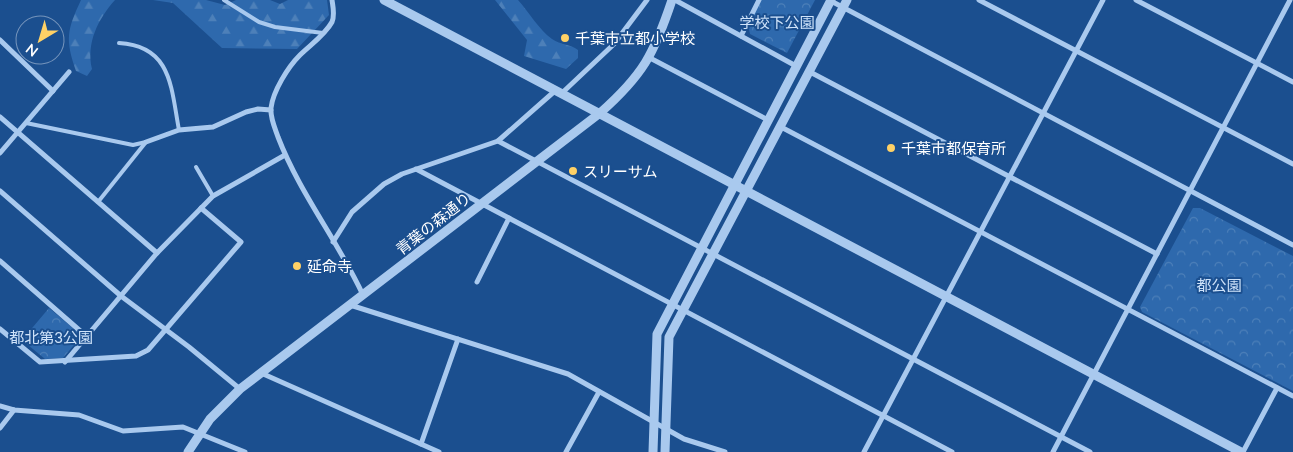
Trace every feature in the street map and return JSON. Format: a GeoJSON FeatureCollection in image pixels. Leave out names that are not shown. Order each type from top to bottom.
{"type":"FeatureCollection","features":[{"type":"Feature","properties":{"kind":"street"},"geometry":{"type":"LineString","coordinates":[[332,0],[334,11],[332,21],[292,65],[273,99],[270,110],[285,155],[333,242],[352,271],[363,295]]}},
{"type":"Feature","properties":{"kind":"street"},"geometry":{"type":"LineString","coordinates":[[384,0],[735,183],[1242,452],[1277,388]]}},
{"type":"Feature","properties":{"kind":"street"},"geometry":{"type":"LineString","coordinates":[[333,242],[344,223],[361,203],[384,184],[416,169],[498,141],[559,92],[614,44],[647,0]]}},
{"type":"Feature","properties":{"kind":"street"},"geometry":{"type":"LineString","coordinates":[[673,0],[796,66]]}},
{"type":"Feature","properties":{"kind":"street","name":"青葉の森通り"},"geometry":{"type":"LineString","coordinates":[[188,452],[200,432],[222,405],[240,389],[600,113],[626,90],[650,58],[673,0]]}},
{"type":"Feature","properties":{"kind":"street"},"geometry":{"type":"LineString","coordinates":[[741,36],[760,0]]}},
{"type":"Feature","properties":{"kind":"street"},"geometry":{"type":"LineString","coordinates":[[653,452],[657,334],[831,0],[846,4],[1042,114],[1293,245]]}},
{"type":"Feature","properties":{"kind":"street"},"geometry":{"type":"LineString","coordinates":[[979,0],[1224,126],[1293,164]]}},
{"type":"Feature","properties":{"kind":"street"},"geometry":{"type":"LineString","coordinates":[[864,452],[1102,0]]}},
{"type":"Feature","properties":{"kind":"street"},"geometry":{"type":"LineString","coordinates":[[1136,0],[1293,82]]}},
{"type":"Feature","properties":{"kind":"street"},"geometry":{"type":"LineString","coordinates":[[1053,452],[1290,0]]}},
{"type":"Feature","properties":{"kind":"street"},"geometry":{"type":"LineString","coordinates":[[665,452],[669,337],[846,4]]}},
{"type":"Feature","properties":{"kind":"street"},"geometry":{"type":"LineString","coordinates":[[0,40],[52,91]]}},
{"type":"Feature","properties":{"kind":"street"},"geometry":{"type":"LineString","coordinates":[[650,58],[768,120]]}},
{"type":"Feature","properties":{"kind":"street"},"geometry":{"type":"LineString","coordinates":[[0,153],[69,72]]}},
{"type":"Feature","properties":{"kind":"street"},"geometry":{"type":"LineString","coordinates":[[810,72],[1157,254]]}},
{"type":"Feature","properties":{"kind":"street"},"geometry":{"type":"LineString","coordinates":[[146,142],[179,130],[213,127],[246,112],[258,109],[270,110]]}},
{"type":"Feature","properties":{"kind":"street"},"geometry":{"type":"LineString","coordinates":[[0,117],[157,253]]}},
{"type":"Feature","properties":{"kind":"street"},"geometry":{"type":"LineString","coordinates":[[781,126],[1293,396]]}},
{"type":"Feature","properties":{"kind":"street"},"geometry":{"type":"LineString","coordinates":[[498,141],[1090,452]]}},
{"type":"Feature","properties":{"kind":"street"},"geometry":{"type":"LineString","coordinates":[[65,362],[157,253],[201,208],[214,196],[285,155]]}},
{"type":"Feature","properties":{"kind":"street"},"geometry":{"type":"LineString","coordinates":[[416,169],[952,452]]}},
{"type":"Feature","properties":{"kind":"street"},"geometry":{"type":"LineString","coordinates":[[0,191],[121,296],[167,329],[240,389]]}},
{"type":"Feature","properties":{"kind":"street"},"geometry":{"type":"LineString","coordinates":[[0,329],[40,362],[65,362],[136,356],[148,350],[241,242],[201,208]]}},
{"type":"Feature","properties":{"kind":"street"},"geometry":{"type":"LineString","coordinates":[[476,282],[509,218]]}},
{"type":"Feature","properties":{"kind":"street"},"geometry":{"type":"LineString","coordinates":[[0,261],[86,336]]}},
{"type":"Feature","properties":{"kind":"street"},"geometry":{"type":"LineString","coordinates":[[350,305],[568,374],[684,439],[724,452]]}},
{"type":"Feature","properties":{"kind":"street"},"geometry":{"type":"LineString","coordinates":[[421,444],[458,340]]}},
{"type":"Feature","properties":{"kind":"street"},"geometry":{"type":"LineString","coordinates":[[260,373],[439,452]]}},
{"type":"Feature","properties":{"kind":"street"},"geometry":{"type":"LineString","coordinates":[[566,452],[599,392]]}},
{"type":"Feature","properties":{"kind":"street"},"geometry":{"type":"LineString","coordinates":[[0,406],[14,410],[79,415],[123,431],[183,427],[200,432],[245,452]]}},
{"type":"Feature","properties":{"kind":"street"},"geometry":{"type":"LineString","coordinates":[[0,428],[14,410]]}},
{"type":"Feature","properties":{"kind":"lane"},"geometry":{"type":"LineString","coordinates":[[224,0],[259,22],[275,28],[323,33]]}},
{"type":"Feature","properties":{"kind":"lane"},"geometry":{"type":"LineString","coordinates":[[118,43],[135,44],[150,51],[161,62],[170,79],[179,130]]}},
{"type":"Feature","properties":{"kind":"lane"},"geometry":{"type":"LineString","coordinates":[[26,123],[133,145],[146,142]]}},
{"type":"Feature","properties":{"kind":"lane"},"geometry":{"type":"LineString","coordinates":[[98,202],[146,142]]}},
{"type":"Feature","properties":{"kind":"lane"},"geometry":{"type":"LineString","coordinates":[[196,167],[214,196]]}},
{"type":"Feature","properties":{"kind":"green space"},"geometry":{"type":"Polygon","coordinates":[[[81,0],[115,0],[103,15],[95,32],[91,50],[92,69],[87,76],[76,71],[69,42],[70,27],[81,0]]]}},
{"type":"Feature","properties":{"kind":"green space"},"geometry":{"type":"Polygon","coordinates":[[[153,0],[206,0],[225,5],[236,0],[270,0],[280,4],[288,0],[327,0],[329,15],[297,49],[222,48],[173,3],[153,0]]]}},
{"type":"Feature","properties":{"kind":"green space"},"geometry":{"type":"Polygon","coordinates":[[[495,0],[518,0],[547,35],[555,41],[578,50],[578,58],[566,69],[524,56],[527,40],[495,0]]]}},
{"type":"Feature","properties":{"kind":"green space","name":"学校下公園"},"geometry":{"type":"Polygon","coordinates":[[[761,0],[815,0],[787,53],[750,34],[748,25],[761,0]]]}},
{"type":"Feature","properties":{"kind":"green space","name":"都公園"},"geometry":{"type":"Polygon","coordinates":[[[1193,208],[1200,208],[1293,256],[1293,391],[1142,312],[1140,307],[1193,208]]]}},
{"type":"Feature","properties":{"kind":"green space","name":"都北第3公園"},"geometry":{"type":"Polygon","coordinates":[[[49,308],[80,334],[79,339],[63,358],[45,359],[22,340],[49,308]]]}},
{"type":"Feature","properties":{"kind":"place","name":"千葉市立都小学校"},"geometry":{"type":"Point","coordinates":[565,38]}},
{"type":"Feature","properties":{"kind":"place","name":"千葉市都保育所"},"geometry":{"type":"Point","coordinates":[891,148]}},
{"type":"Feature","properties":{"kind":"place","name":"スリーサム"},"geometry":{"type":"Point","coordinates":[573,171]}},
{"type":"Feature","properties":{"kind":"place","name":"延命寺"},"geometry":{"type":"Point","coordinates":[297,266]}}]}
